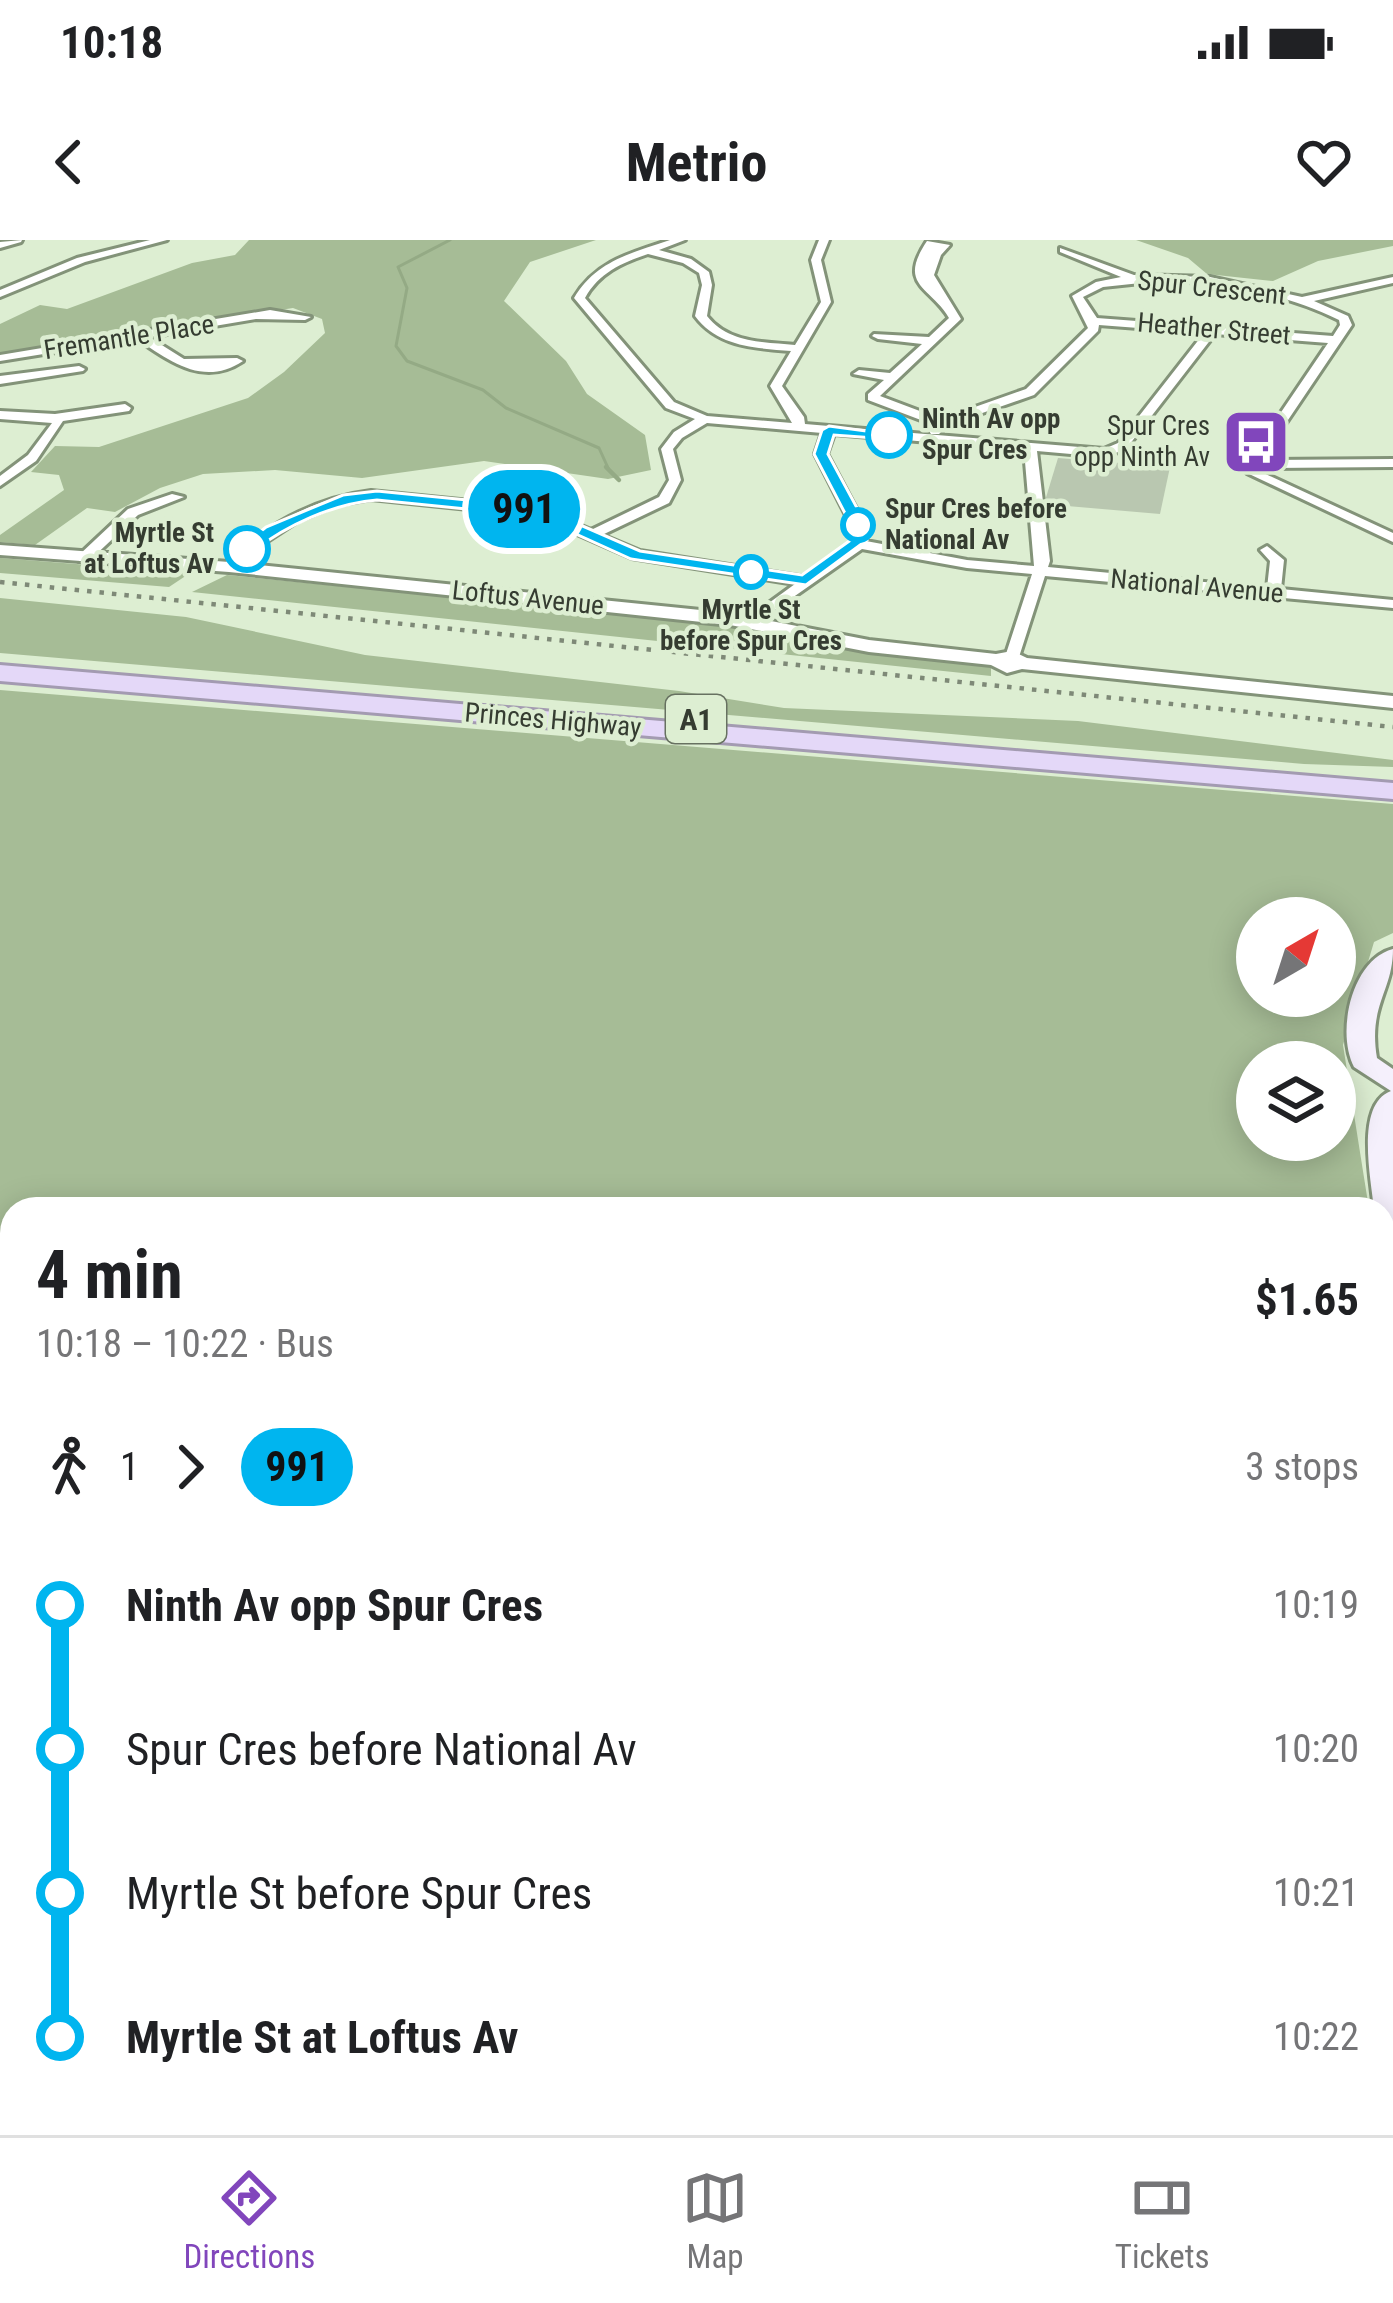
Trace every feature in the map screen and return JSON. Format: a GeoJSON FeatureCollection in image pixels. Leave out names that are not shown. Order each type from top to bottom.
{"type":"FeatureCollection","features":[{"type":"Feature","properties":{"kind":"highway","name":"Princes Highway"},"geometry":{"type":"LineString","coordinates":[[0,661],[1393,776]]}},
{"type":"Feature","properties":{"kind":"highway","name":"Princes Highway"},"geometry":{"type":"LineString","coordinates":[[0,673],[1393,791]]}},
{"type":"Feature","properties":{"kind":"main road"},"geometry":{"type":"LineString","coordinates":[[1393,957],[1370,983],[1358,1036],[1364,1061],[1393,1083]]}},
{"type":"Feature","properties":{"kind":"main road"},"geometry":{"type":"LineString","coordinates":[[1388,1197],[1381,1136],[1393,1099]]}},
{"type":"Feature","properties":{"kind":"street"},"geometry":{"type":"LineString","coordinates":[[0,245],[17,240]]}},
{"type":"Feature","properties":{"kind":"street"},"geometry":{"type":"LineString","coordinates":[[0,294],[81,260],[162,240]]}},
{"type":"Feature","properties":{"kind":"street"},"geometry":{"type":"LineString","coordinates":[[680,240],[598,270],[579,298],[670,404],[705,419],[1105,452],[1122,446],[1213,329]]}},
{"type":"Feature","properties":{"kind":"street"},"geometry":{"type":"LineString","coordinates":[[799,429],[798,416],[776,386],[826,302],[816,260],[824,240]]}},
{"type":"Feature","properties":{"kind":"street"},"geometry":{"type":"LineString","coordinates":[[930,439],[940,423],[872,397],[955,319],[929,275],[936,254],[945,245],[931,243],[918,275],[926,291],[946,305]]}},
{"type":"Feature","properties":{"kind":"street"},"geometry":{"type":"LineString","coordinates":[[1064,250],[1130,278]]}},
{"type":"Feature","properties":{"kind":"street"},"geometry":{"type":"LineString","coordinates":[[649,251],[704,272],[701,316],[712,330],[742,341],[795,348]]}},
{"type":"Feature","properties":{"kind":"street","name":"Spur Crescent"},"geometry":{"type":"LineString","coordinates":[[940,423],[1030,392],[1094,329],[1077,296],[1093,284],[1130,278],[1241,286],[1305,299],[1344,318],[1346,325],[1335,340]]}},
{"type":"Feature","properties":{"kind":"street"},"geometry":{"type":"LineString","coordinates":[[1305,299],[1393,280]]}},
{"type":"Feature","properties":{"kind":"street","name":"Fremantle Place"},"geometry":{"type":"LineString","coordinates":[[0,358],[258,316]]}},
{"type":"Feature","properties":{"kind":"street","name":"Heather Street"},"geometry":{"type":"LineString","coordinates":[[1093,321],[1335,340]]}},
{"type":"Feature","properties":{"kind":"street"},"geometry":{"type":"LineString","coordinates":[[138,334],[183,363]]}},
{"type":"Feature","properties":{"kind":"street"},"geometry":{"type":"LineString","coordinates":[[878,336],[930,341]]}},
{"type":"Feature","properties":{"kind":"street"},"geometry":{"type":"LineString","coordinates":[[1335,340],[1252,464],[1253,472],[1393,538]]}},
{"type":"Feature","properties":{"kind":"street"},"geometry":{"type":"LineString","coordinates":[[0,380],[79,369]]}},
{"type":"Feature","properties":{"kind":"street"},"geometry":{"type":"LineString","coordinates":[[859,374],[892,377]]}},
{"type":"Feature","properties":{"kind":"street"},"geometry":{"type":"LineString","coordinates":[[0,415],[56,418],[125,408]]}},
{"type":"Feature","properties":{"kind":"street"},"geometry":{"type":"LineString","coordinates":[[0,482],[23,465],[58,423],[56,418]]}},
{"type":"Feature","properties":{"kind":"street"},"geometry":{"type":"LineString","coordinates":[[590,535],[664,500],[675,480],[667,449],[678,435],[705,419]]}},
{"type":"Feature","properties":{"kind":"street"},"geometry":{"type":"LineString","coordinates":[[752,622],[859,544],[860,529],[821,454],[829,430]]}},
{"type":"Feature","properties":{"kind":"street"},"geometry":{"type":"LineString","coordinates":[[1010,660],[1040,571],[1030,448]]}},
{"type":"Feature","properties":{"kind":"street"},"geometry":{"type":"LineString","coordinates":[[1252,464],[1393,463]]}},
{"type":"Feature","properties":{"kind":"street"},"geometry":{"type":"LineString","coordinates":[[0,464],[23,465]]}},
{"type":"Feature","properties":{"kind":"street"},"geometry":{"type":"LineString","coordinates":[[229,567],[262,535],[365,495],[531,510],[648,558],[806,580]]}},
{"type":"Feature","properties":{"kind":"street"},"geometry":{"type":"LineString","coordinates":[[84,558],[134,512],[177,497]]}},
{"type":"Feature","properties":{"kind":"street","name":"National Avenue"},"geometry":{"type":"LineString","coordinates":[[859,544],[935,559],[1040,571],[1393,604]]}},
{"type":"Feature","properties":{"kind":"street","name":"Loftus Avenue"},"geometry":{"type":"LineString","coordinates":[[0,550],[229,567],[752,622],[869,646],[1393,702]]}},
{"type":"Feature","properties":{"kind":"street"},"geometry":{"type":"LineString","coordinates":[[1267,550],[1276,560],[1274,593]]}},
{"type":"Feature","properties":{"kind":"green space"},"geometry":{"type":"Polygon","coordinates":[[[249,240],[596,240],[530,262],[504,301],[566,361],[587,394],[645,435],[651,470],[608,479],[484,461],[362,478],[275,470],[203,474],[160,488],[115,512],[87,508],[35,545],[0,542],[0,535],[64,490],[59,475],[31,472],[55,446],[99,447],[248,398],[325,333],[322,319],[293,308],[0,354],[0,324],[40,305],[67,309],[192,263],[235,255],[249,240]]]}},
{"type":"Feature","properties":{"kind":"green space"},"geometry":{"type":"Polygon","coordinates":[[[1136,240],[1393,240],[1393,246],[1318,261],[1273,281],[1207,274],[1188,258],[1136,240]]]}},
{"type":"Feature","properties":{"kind":"green space"},"geometry":{"type":"Polygon","coordinates":[[[1058,458],[1170,467],[1160,514],[1044,504],[1058,458]]]}},
{"type":"Feature","properties":{"kind":"green space"},"geometry":{"type":"Polygon","coordinates":[[[0,558],[190,573],[169,587],[0,573],[0,558]]]}},
{"type":"Feature","properties":{"kind":"green space"},"geometry":{"type":"Polygon","coordinates":[[[227,575],[736,625],[863,650],[991,666],[991,676],[192,592],[227,575]]]}},
{"type":"Feature","properties":{"kind":"green space"},"geometry":{"type":"Polygon","coordinates":[[[0,598],[186,617],[365,655],[679,691],[784,708],[1078,721],[1393,760],[1393,767],[1304,764],[0,653],[0,598]]]}},
{"type":"Feature","properties":{"kind":"green space"},"geometry":{"type":"Polygon","coordinates":[[[0,690],[1393,804],[1393,933],[1374,942],[1356,1002],[1356,897],[1236,897],[1236,1017],[1351,1017],[1344,1041],[1236,1041],[1236,1161],[1356,1161],[1356,1127],[1367,1197],[0,1197],[0,690]]]}},
{"type":"Feature","properties":{"kind":"waterway"},"geometry":{"type":"LineString","coordinates":[[450,240],[398,267],[407,288],[396,346],[407,361],[483,390],[506,408],[599,448],[609,470]]}},
{"type":"Feature","properties":{"kind":"waterway"},"geometry":{"type":"LineString","coordinates":[[606,467],[609,470]]}},
{"type":"Feature","properties":{"kind":"waterway"},"geometry":{"type":"LineString","coordinates":[[609,470],[619,480]]}},
{"type":"Feature","properties":{"kind":"railway"},"geometry":{"type":"LineString","coordinates":[[0,582],[1393,727]]}},
{"type":"Feature","properties":{"kind":"bus line","name":"991"},"geometry":{"type":"LineString","coordinates":[[247,549],[262,535],[348,498],[377,495],[539,512],[637,555],[806,580],[860,540],[855,519],[821,454],[829,430],[889,435]]}},
{"type":"Feature","properties":{"kind":"place","name":"Ninth Av opp Spur Cres"},"geometry":{"type":"Point","coordinates":[889,435]}},
{"type":"Feature","properties":{"kind":"place","name":"Spur Cres opp Ninth Av"},"geometry":{"type":"Point","coordinates":[1256,442]}},
{"type":"Feature","properties":{"kind":"place","name":"Spur Cres before National Av"},"geometry":{"type":"Point","coordinates":[858,525]}},
{"type":"Feature","properties":{"kind":"place","name":"Myrtle St at Loftus Av"},"geometry":{"type":"Point","coordinates":[247,549]}},
{"type":"Feature","properties":{"kind":"place","name":"Myrtle St before Spur Cres"},"geometry":{"type":"Point","coordinates":[751,572]}}]}
